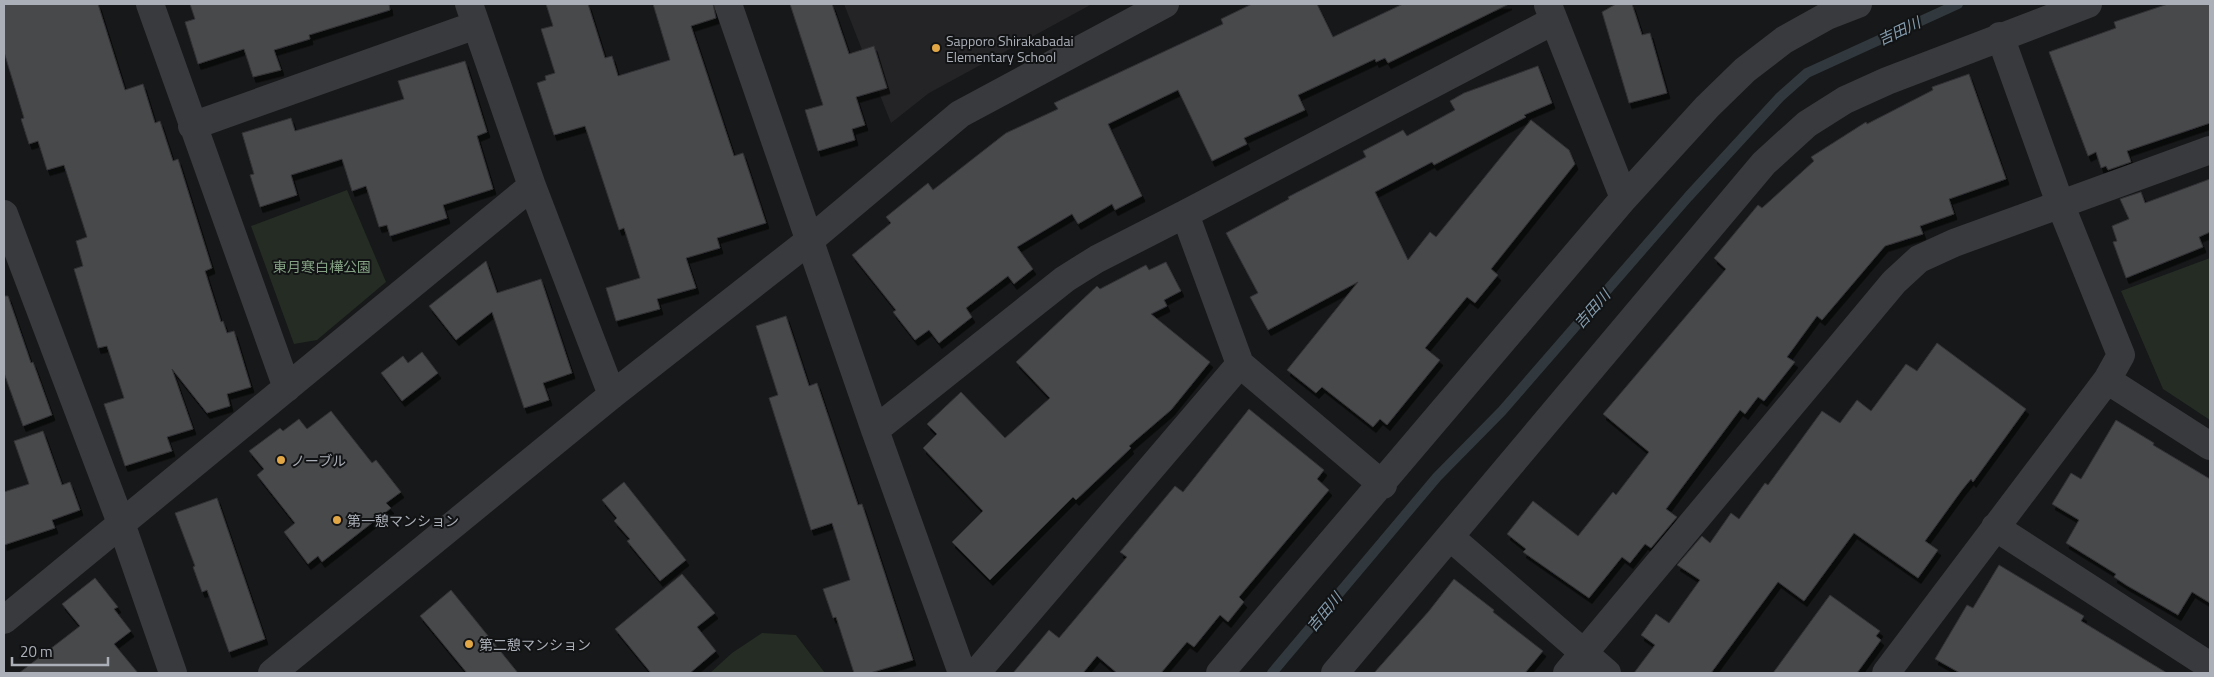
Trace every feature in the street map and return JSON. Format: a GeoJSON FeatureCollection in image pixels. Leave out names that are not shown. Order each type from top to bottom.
{"type":"FeatureCollection","features":[{"type":"Feature","properties":{"kind":"street"},"geometry":{"type":"LineString","coordinates":[[150,4],[287,388]]}},
{"type":"Feature","properties":{"kind":"street"},"geometry":{"type":"LineString","coordinates":[[728,4],[875,430],[962,673]]}},
{"type":"Feature","properties":{"kind":"street"},"geometry":{"type":"LineString","coordinates":[[272,673],[612,395],[810,240],[960,114],[1165,4]]}},
{"type":"Feature","properties":{"kind":"street"},"geometry":{"type":"LineString","coordinates":[[1220,673],[1382,485],[1624,198],[1707,107],[1746,70],[1784,40],[1827,16],[1858,4]]}},
{"type":"Feature","properties":{"kind":"street"},"geometry":{"type":"LineString","coordinates":[[1335,673],[1764,163],[1807,124],[1845,100],[1887,80],[2088,4]]}},
{"type":"Feature","properties":{"kind":"street"},"geometry":{"type":"LineString","coordinates":[[875,430],[1065,279],[1097,258],[1185,214],[1550,12],[1624,198]]}},
{"type":"Feature","properties":{"kind":"street"},"geometry":{"type":"LineString","coordinates":[[192,126],[473,15],[532,186],[612,395]]}},
{"type":"Feature","properties":{"kind":"street"},"geometry":{"type":"LineString","coordinates":[[1886,673],[2107,380],[2121,355],[2061,206],[2000,36]]}},
{"type":"Feature","properties":{"kind":"street"},"geometry":{"type":"LineString","coordinates":[[1575,663],[1894,282],[1919,259],[2210,150]]}},
{"type":"Feature","properties":{"kind":"street"},"geometry":{"type":"LineString","coordinates":[[4,620],[532,186]]}},
{"type":"Feature","properties":{"kind":"street"},"geometry":{"type":"LineString","coordinates":[[4,214],[121,523],[172,673]]}},
{"type":"Feature","properties":{"kind":"street"},"geometry":{"type":"LineString","coordinates":[[1185,214],[1240,364],[1382,485]]}},
{"type":"Feature","properties":{"kind":"street"},"geometry":{"type":"LineString","coordinates":[[976,673],[1240,364]]}},
{"type":"Feature","properties":{"kind":"street"},"geometry":{"type":"LineString","coordinates":[[2107,380],[2210,446]]}},
{"type":"Feature","properties":{"kind":"street"},"geometry":{"type":"LineString","coordinates":[[1995,527],[2210,666]]}},
{"type":"Feature","properties":{"kind":"street"},"geometry":{"type":"LineString","coordinates":[[1450,537],[1575,663],[1607,673]]}},
{"type":"Feature","properties":{"kind":"shaded area","name":"Sapporo Shirakabadai Elementary School"},"geometry":{"type":"Polygon","coordinates":[[[844,4],[1092,4],[929,93],[891,123],[844,4]]]}},
{"type":"Feature","properties":{"kind":"green space","name":"東月寒白樺公園"},"geometry":{"type":"Polygon","coordinates":[[[347,190],[386,282],[317,340],[294,344],[251,226],[347,190]]]}},
{"type":"Feature","properties":{"kind":"green space"},"geometry":{"type":"Polygon","coordinates":[[[2210,258],[2210,420],[2163,389],[2121,291],[2210,258]]]}},
{"type":"Feature","properties":{"kind":"green space"},"geometry":{"type":"Polygon","coordinates":[[[762,633],[796,635],[825,673],[710,673],[732,653],[762,633]]]}},
{"type":"Feature","properties":{"kind":"building"},"geometry":{"type":"Polygon","coordinates":[[[4,4],[98,4],[125,90],[143,84],[155,123],[160,121],[173,161],[178,159],[212,268],[205,271],[221,322],[223,321],[227,333],[234,331],[251,387],[227,394],[230,406],[207,413],[172,369],[193,429],[167,437],[172,451],[125,466],[104,404],[124,398],[107,346],[98,348],[74,269],[83,266],[76,241],[87,237],[64,165],[47,170],[38,141],[29,144],[21,119],[24,118],[4,52],[4,4]]]}},
{"type":"Feature","properties":{"kind":"building"},"geometry":{"type":"Polygon","coordinates":[[[190,4],[389,4],[390,10],[309,35],[310,39],[274,50],[281,70],[253,77],[244,49],[198,64],[185,22],[195,19],[190,4]]]}},
{"type":"Feature","properties":{"kind":"building"},"geometry":{"type":"Polygon","coordinates":[[[546,4],[588,4],[605,58],[612,56],[618,76],[670,60],[653,4],[713,4],[716,18],[691,26],[734,156],[743,153],[766,223],[717,238],[720,248],[686,258],[696,288],[657,299],[660,309],[616,321],[606,288],[640,278],[624,228],[619,230],[585,126],[554,135],[537,83],[546,80],[545,76],[555,73],[541,29],[553,26],[546,4]]]}},
{"type":"Feature","properties":{"kind":"building"},"geometry":{"type":"Polygon","coordinates":[[[790,4],[832,4],[849,54],[874,46],[887,88],[856,97],[865,125],[852,129],[855,140],[818,151],[805,110],[823,105],[790,4]]]}},
{"type":"Feature","properties":{"kind":"building"},"geometry":{"type":"Polygon","coordinates":[[[1252,4],[1317,4],[1333,37],[1403,4],[1509,4],[1388,63],[1385,58],[1376,62],[1375,59],[1298,95],[1305,110],[1244,138],[1247,144],[1212,161],[1178,90],[1108,124],[1142,196],[1115,210],[1112,204],[1078,224],[1072,214],[1017,247],[1033,269],[1014,284],[1008,276],[966,308],[972,317],[939,343],[929,330],[915,340],[893,312],[896,310],[852,255],[891,223],[886,217],[928,183],[933,190],[1006,133],[1058,109],[1054,103],[1223,24],[1221,19],[1252,4]]]}},
{"type":"Feature","properties":{"kind":"building"},"geometry":{"type":"Polygon","coordinates":[[[1616,4],[1632,4],[1642,35],[1650,33],[1667,93],[1629,103],[1602,12],[1616,4]]]}},
{"type":"Feature","properties":{"kind":"building"},"geometry":{"type":"Polygon","coordinates":[[[2168,4],[2210,4],[2210,123],[2127,151],[2131,162],[2108,170],[2106,166],[2101,168],[2096,152],[2088,156],[2049,52],[2116,28],[2114,22],[2168,4]]]}},
{"type":"Feature","properties":{"kind":"building"},"geometry":{"type":"Polygon","coordinates":[[[465,61],[487,132],[477,136],[493,189],[443,205],[447,218],[390,236],[387,225],[379,227],[366,186],[352,191],[342,159],[291,175],[297,195],[260,207],[250,175],[254,174],[242,133],[291,118],[295,131],[404,99],[398,81],[465,61]]]}},
{"type":"Feature","properties":{"kind":"building"},"geometry":{"type":"Polygon","coordinates":[[[1538,66],[1552,103],[1524,115],[1526,117],[1434,165],[1432,162],[1375,192],[1408,260],[1430,232],[1436,237],[1531,120],[1569,150],[1575,164],[1491,269],[1498,275],[1475,303],[1467,297],[1425,348],[1440,360],[1387,425],[1380,419],[1373,427],[1322,387],[1316,393],[1287,370],[1358,282],[1268,330],[1250,297],[1258,293],[1226,233],[1289,199],[1288,197],[1366,157],[1363,151],[1403,130],[1407,136],[1455,110],[1450,101],[1464,93],[1538,66]]]}},
{"type":"Feature","properties":{"kind":"building"},"geometry":{"type":"Polygon","coordinates":[[[1969,74],[2006,179],[1949,199],[1954,214],[1920,226],[1923,234],[1885,246],[1822,320],[1817,316],[1787,357],[1795,362],[1764,401],[1758,397],[1745,414],[1740,410],[1666,509],[1677,517],[1651,548],[1645,544],[1630,563],[1622,557],[1589,598],[1523,552],[1526,549],[1507,534],[1533,501],[1578,536],[1613,492],[1616,495],[1649,452],[1603,414],[1726,269],[1714,258],[1758,205],[1762,208],[1814,161],[1811,157],[1866,122],[1867,124],[1933,90],[1932,87],[1969,74]]]}},
{"type":"Feature","properties":{"kind":"building"},"geometry":{"type":"Polygon","coordinates":[[[2210,179],[2210,232],[2199,237],[2203,247],[2126,278],[2113,242],[2117,241],[2112,226],[2129,219],[2120,199],[2141,192],[2145,203],[2210,179]]]}},
{"type":"Feature","properties":{"kind":"building"},"geometry":{"type":"Polygon","coordinates":[[[486,261],[497,293],[541,279],[572,373],[543,383],[549,400],[524,408],[492,312],[456,340],[429,306],[486,261]]]}},
{"type":"Feature","properties":{"kind":"building"},"geometry":{"type":"Polygon","coordinates":[[[1166,262],[1181,291],[1164,300],[1167,306],[1151,314],[1210,362],[1171,410],[1129,446],[1131,448],[1076,500],[1073,497],[990,580],[952,542],[983,511],[923,448],[937,434],[927,424],[961,392],[1005,438],[1050,398],[1016,362],[1097,286],[1100,289],[1146,265],[1149,270],[1166,262]]]}},
{"type":"Feature","properties":{"kind":"building"},"geometry":{"type":"Polygon","coordinates":[[[4,296],[8,296],[31,363],[33,362],[52,415],[23,426],[4,373],[4,296]]]}},
{"type":"Feature","properties":{"kind":"building"},"geometry":{"type":"Polygon","coordinates":[[[786,316],[809,386],[817,383],[858,505],[862,504],[913,660],[870,673],[854,673],[836,617],[833,618],[823,589],[850,580],[832,523],[811,530],[769,398],[778,395],[756,326],[786,316]]]}},
{"type":"Feature","properties":{"kind":"building"},"geometry":{"type":"Polygon","coordinates":[[[1937,343],[2026,409],[1973,482],[1971,479],[1925,541],[1938,550],[1918,578],[1854,533],[1804,601],[1778,582],[1711,673],[1634,673],[1655,645],[1641,635],[1656,614],[1669,623],[1700,580],[1677,565],[1702,536],[1710,543],[1731,513],[1739,519],[1765,483],[1768,485],[1822,411],[1840,423],[1857,400],[1871,411],[1906,364],[1917,371],[1937,343]]]}},
{"type":"Feature","properties":{"kind":"building"},"geometry":{"type":"Polygon","coordinates":[[[422,352],[438,373],[402,401],[381,373],[403,356],[408,363],[422,352]]]}},
{"type":"Feature","properties":{"kind":"building"},"geometry":{"type":"Polygon","coordinates":[[[1249,409],[1324,470],[1317,479],[1329,490],[1239,597],[1244,602],[1228,622],[1220,615],[1194,647],[1187,642],[1161,673],[1117,673],[1097,656],[1083,673],[1013,673],[1049,630],[1059,638],[1127,557],[1120,552],[1175,486],[1183,492],[1249,409]]]}},
{"type":"Feature","properties":{"kind":"building"},"geometry":{"type":"Polygon","coordinates":[[[331,411],[372,463],[376,460],[401,492],[386,503],[391,508],[322,562],[318,556],[308,564],[284,532],[295,523],[257,475],[264,469],[249,451],[280,428],[283,431],[299,419],[307,429],[331,411]]]}},
{"type":"Feature","properties":{"kind":"building"},"geometry":{"type":"Polygon","coordinates":[[[2116,420],[2154,443],[2153,445],[2210,479],[2210,603],[2192,592],[2178,615],[2126,585],[2114,577],[2116,574],[2066,543],[2079,520],[2052,504],[2071,473],[2081,479],[2116,420]]]}},
{"type":"Feature","properties":{"kind":"building"},"geometry":{"type":"Polygon","coordinates":[[[43,431],[62,485],[70,482],[80,510],[52,520],[55,528],[4,545],[4,492],[29,484],[14,441],[43,431]]]}},
{"type":"Feature","properties":{"kind":"building"},"geometry":{"type":"Polygon","coordinates":[[[624,482],[686,560],[660,581],[627,541],[630,539],[614,521],[617,518],[602,500],[624,482]]]}},
{"type":"Feature","properties":{"kind":"building"},"geometry":{"type":"Polygon","coordinates":[[[217,498],[265,639],[229,652],[207,590],[202,592],[193,567],[195,566],[175,513],[217,498]]]}},
{"type":"Feature","properties":{"kind":"building"},"geometry":{"type":"Polygon","coordinates":[[[1999,565],[2084,616],[2081,621],[2167,673],[1960,673],[1935,659],[1967,605],[1973,608],[1999,565]]]}},
{"type":"Feature","properties":{"kind":"building"},"geometry":{"type":"Polygon","coordinates":[[[682,574],[715,613],[697,627],[716,651],[690,673],[651,673],[615,629],[682,574]]]}},
{"type":"Feature","properties":{"kind":"building"},"geometry":{"type":"Polygon","coordinates":[[[95,578],[118,607],[114,609],[131,631],[114,644],[138,673],[19,673],[80,626],[62,604],[95,578]]]}},
{"type":"Feature","properties":{"kind":"building"},"geometry":{"type":"Polygon","coordinates":[[[1454,579],[1543,651],[1525,673],[1374,673],[1429,611],[1454,579]]]}},
{"type":"Feature","properties":{"kind":"building","name":"第二憩マンション"},"geometry":{"type":"Polygon","coordinates":[[[451,590],[518,673],[467,673],[420,616],[451,590]]]}},
{"type":"Feature","properties":{"kind":"building"},"geometry":{"type":"Polygon","coordinates":[[[1830,595],[1880,631],[1876,636],[1881,640],[1857,673],[1773,673],[1830,595]]]}},
{"type":"Feature","properties":{"kind":"waterway","name":"吉田川"},"geometry":{"type":"LineString","coordinates":[[1272,673],[1437,477],[1502,411],[1688,197],[1780,97],[1807,73],[1958,4]]}},
{"type":"Feature","properties":{"kind":"place","name":"Sapporo Shirakabadai Elementary School"},"geometry":{"type":"Point","coordinates":[936,48]}},
{"type":"Feature","properties":{"kind":"place","name":"ノーブル"},"geometry":{"type":"Point","coordinates":[281,460]}},
{"type":"Feature","properties":{"kind":"place","name":"第一憩マンション"},"geometry":{"type":"Point","coordinates":[337,520]}},
{"type":"Feature","properties":{"kind":"place","name":"第二憩マンション"},"geometry":{"type":"Point","coordinates":[469,644]}}]}
